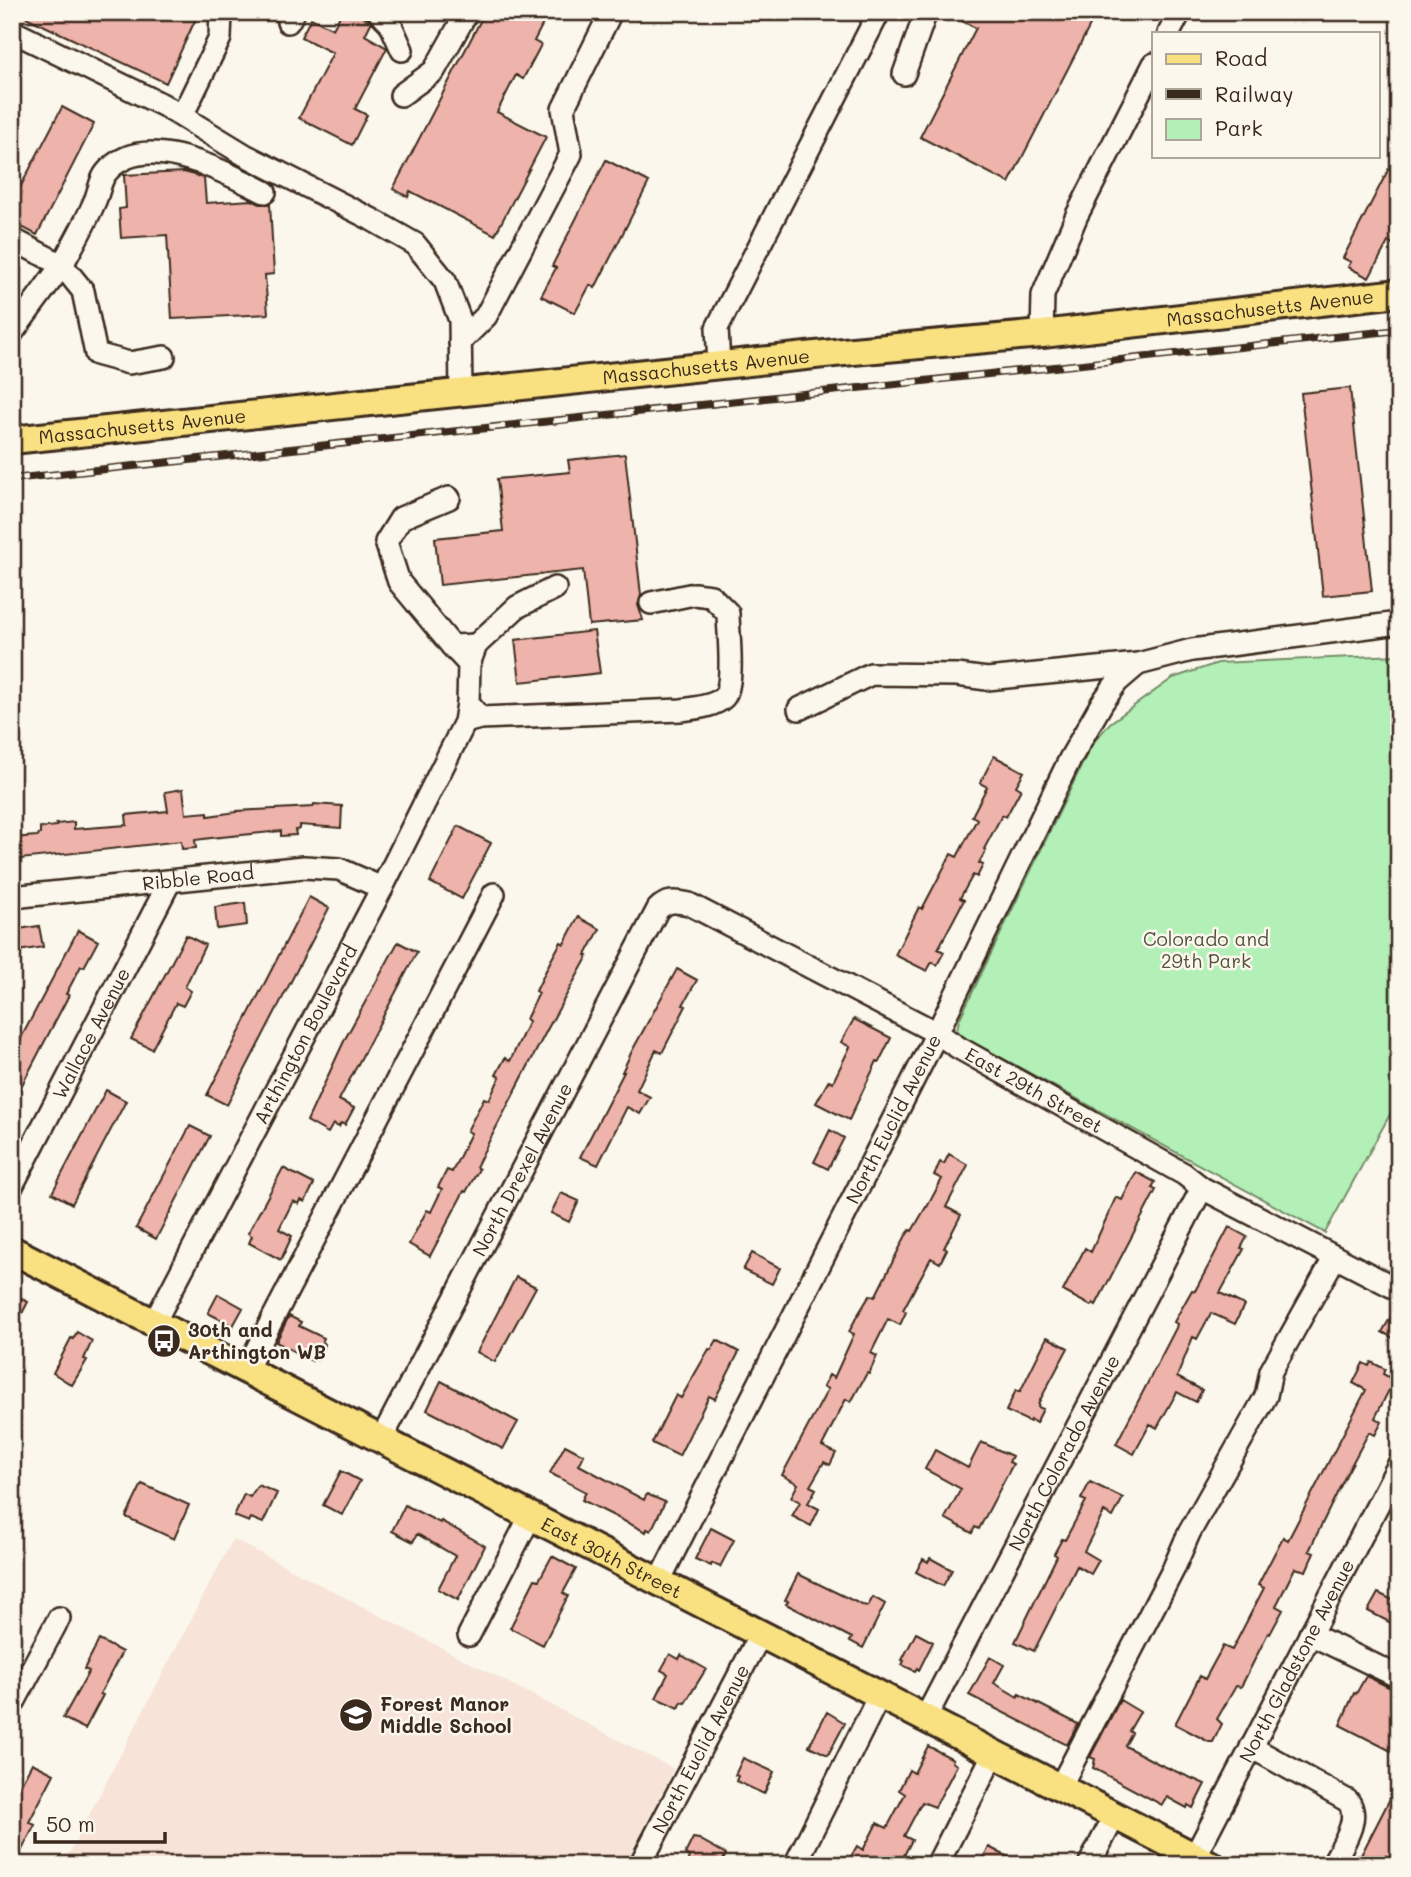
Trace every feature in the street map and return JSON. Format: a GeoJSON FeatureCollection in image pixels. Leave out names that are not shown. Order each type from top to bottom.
{"type":"FeatureCollection","features":[{"type":"Feature","properties":{"kind":"main road","name":"Massachusetts Avenue"},"geometry":{"type":"LineString","coordinates":[[12,440],[719,365],[1042,334],[1399,293]]}},
{"type":"Feature","properties":{"kind":"main road","name":"East 30th Street"},"geometry":{"type":"LineString","coordinates":[[12,1250],[1203,1861]]}},
{"type":"Feature","properties":{"kind":"street"},"geometry":{"type":"LineString","coordinates":[[182,116],[220,38],[221,12]]}},
{"type":"Feature","properties":{"kind":"street"},"geometry":{"type":"LineString","coordinates":[[379,12],[390,23],[402,50]]}},
{"type":"Feature","properties":{"kind":"street"},"geometry":{"type":"LineString","coordinates":[[460,342],[486,316],[571,154],[563,109],[611,12]]}},
{"type":"Feature","properties":{"kind":"street"},"geometry":{"type":"LineString","coordinates":[[719,365],[717,328],[879,12]]}},
{"type":"Feature","properties":{"kind":"street"},"geometry":{"type":"LineString","coordinates":[[904,74],[926,12]]}},
{"type":"Feature","properties":{"kind":"street"},"geometry":{"type":"LineString","coordinates":[[1170,32],[1180,12]]}},
{"type":"Feature","properties":{"kind":"street"},"geometry":{"type":"LineString","coordinates":[[401,95],[434,71],[466,13]]}},
{"type":"Feature","properties":{"kind":"street"},"geometry":{"type":"LineString","coordinates":[[12,31],[163,105],[245,155],[415,244],[445,281],[460,320],[461,393]]}},
{"type":"Feature","properties":{"kind":"street"},"geometry":{"type":"LineString","coordinates":[[1042,334],[1043,295],[1077,215],[1152,68]]}},
{"type":"Feature","properties":{"kind":"street"},"geometry":{"type":"LineString","coordinates":[[12,333],[62,265],[95,202],[104,174],[123,157],[163,153],[209,164],[265,192]]}},
{"type":"Feature","properties":{"kind":"street"},"geometry":{"type":"LineString","coordinates":[[12,239],[62,265],[83,291],[96,354],[129,363],[164,357]]}},
{"type":"Feature","properties":{"kind":"street"},"geometry":{"type":"LineString","coordinates":[[449,498],[401,518],[386,542],[399,582],[452,646],[473,654]]}},
{"type":"Feature","properties":{"kind":"street"},"geometry":{"type":"LineString","coordinates":[[555,588],[517,607],[473,654],[471,715],[681,710],[705,707],[723,698],[729,685],[728,613],[711,596],[694,594],[651,603]]}},
{"type":"Feature","properties":{"kind":"street"},"geometry":{"type":"LineString","coordinates":[[799,709],[871,674],[957,675],[987,679],[1138,664],[1192,650],[1399,623]]}},
{"type":"Feature","properties":{"kind":"street","name":"North Euclid Avenue"},"geometry":{"type":"LineString","coordinates":[[659,1581],[937,1033],[1070,759],[1117,682],[1138,664]]}},
{"type":"Feature","properties":{"kind":"street","name":"Arthington Boulevard"},"geometry":{"type":"LineString","coordinates":[[154,1323],[471,715]]}},
{"type":"Feature","properties":{"kind":"street","name":"Ribble Road"},"geometry":{"type":"LineString","coordinates":[[12,897],[304,867],[322,867],[351,873],[382,888]]}},
{"type":"Feature","properties":{"kind":"street","name":"Wallace Avenue"},"geometry":{"type":"LineString","coordinates":[[12,1186],[170,881]]}},
{"type":"Feature","properties":{"kind":"street"},"geometry":{"type":"LineString","coordinates":[[246,1370],[494,894]]}},
{"type":"Feature","properties":{"kind":"street","name":"East 29th Street"},"geometry":{"type":"LineString","coordinates":[[664,903],[679,901],[689,904],[937,1033],[959,1048],[1184,1174],[1202,1188],[1399,1290]]}},
{"type":"Feature","properties":{"kind":"street","name":"North Drexel Avenue"},"geometry":{"type":"LineString","coordinates":[[382,1438],[658,909],[664,903]]}},
{"type":"Feature","properties":{"kind":"street","name":"North Colorado Avenue"},"geometry":{"type":"LineString","coordinates":[[926,1717],[1202,1188]]}},
{"type":"Feature","properties":{"kind":"street"},"geometry":{"type":"LineString","coordinates":[[1060,1787],[1173,1570],[1189,1533],[1266,1396],[1271,1371],[1335,1257]]}},
{"type":"Feature","properties":{"kind":"street","name":"North Gladstone Avenue"},"geometry":{"type":"LineString","coordinates":[[1203,1861],[1251,1747],[1399,1464]]}},
{"type":"Feature","properties":{"kind":"street"},"geometry":{"type":"LineString","coordinates":[[470,1635],[531,1515]]}},
{"type":"Feature","properties":{"kind":"street"},"geometry":{"type":"LineString","coordinates":[[12,1706],[59,1618]]}},
{"type":"Feature","properties":{"kind":"street","name":"North Euclid Avenue"},"geometry":{"type":"LineString","coordinates":[[640,1865],[761,1633]]}},
{"type":"Feature","properties":{"kind":"street"},"geometry":{"type":"LineString","coordinates":[[1310,1634],[1399,1677]]}},
{"type":"Feature","properties":{"kind":"street"},"geometry":{"type":"LineString","coordinates":[[795,1865],[880,1694]]}},
{"type":"Feature","properties":{"kind":"street"},"geometry":{"type":"LineString","coordinates":[[1251,1747],[1348,1801],[1353,1807],[1348,1833],[1332,1865]]}},
{"type":"Feature","properties":{"kind":"street"},"geometry":{"type":"LineString","coordinates":[[937,1865],[994,1753]]}},
{"type":"Feature","properties":{"kind":"street"},"geometry":{"type":"LineString","coordinates":[[1090,1865],[1115,1815]]}},
{"type":"Feature","properties":{"kind":"shaded area","name":"Forest Manor Middle School"},"geometry":{"type":"Polygon","coordinates":[[[233,1539],[674,1769],[625,1865],[63,1865],[233,1539]]]}},
{"type":"Feature","properties":{"kind":"green space","name":"Colorado and 29th Park"},"geometry":{"type":"Polygon","coordinates":[[[1399,655],[1399,1098],[1325,1233],[963,1037],[957,1030],[959,1020],[1092,744],[1110,723],[1173,678],[1218,663],[1399,655]]]}},
{"type":"Feature","properties":{"kind":"building"},"geometry":{"type":"Polygon","coordinates":[[[15,12],[199,12],[166,83],[15,12]]]}},
{"type":"Feature","properties":{"kind":"building"},"geometry":{"type":"Polygon","coordinates":[[[342,12],[354,12],[369,20],[371,23],[365,35],[387,48],[355,109],[367,115],[352,145],[299,118],[333,53],[301,37],[311,18],[333,29],[342,12]]]}},
{"type":"Feature","properties":{"kind":"building"},"geometry":{"type":"Polygon","coordinates":[[[485,12],[549,12],[534,41],[541,45],[523,79],[516,75],[497,112],[546,137],[495,235],[410,191],[408,197],[393,189],[485,12]]]}},
{"type":"Feature","properties":{"kind":"building"},"geometry":{"type":"Polygon","coordinates":[[[944,12],[1097,12],[1009,183],[920,137],[976,28],[944,12]]]}},
{"type":"Feature","properties":{"kind":"building"},"geometry":{"type":"Polygon","coordinates":[[[62,107],[94,124],[37,235],[12,222],[12,203],[62,107]]]}},
{"type":"Feature","properties":{"kind":"building"},"geometry":{"type":"Polygon","coordinates":[[[606,160],[649,182],[595,288],[590,285],[575,313],[541,296],[556,268],[552,266],[606,160]]]}},
{"type":"Feature","properties":{"kind":"building"},"geometry":{"type":"Polygon","coordinates":[[[1389,168],[1399,173],[1399,231],[1392,244],[1388,242],[1369,278],[1348,267],[1351,262],[1343,258],[1389,168]]]}},
{"type":"Feature","properties":{"kind":"building"},"geometry":{"type":"Polygon","coordinates":[[[184,172],[204,178],[206,203],[252,200],[260,204],[270,204],[274,274],[265,275],[268,314],[172,319],[167,235],[121,238],[119,209],[126,208],[124,175],[184,172]]]}},
{"type":"Feature","properties":{"kind":"building"},"geometry":{"type":"Polygon","coordinates":[[[1350,388],[1372,591],[1323,596],[1301,393],[1350,388]]]}},
{"type":"Feature","properties":{"kind":"building"},"geometry":{"type":"Polygon","coordinates":[[[625,454],[641,595],[638,605],[643,620],[589,625],[583,570],[440,585],[435,538],[503,531],[497,479],[570,472],[568,460],[625,454]]]}},
{"type":"Feature","properties":{"kind":"building"},"geometry":{"type":"Polygon","coordinates":[[[594,631],[600,673],[520,682],[515,640],[594,631]]]}},
{"type":"Feature","properties":{"kind":"building"},"geometry":{"type":"Polygon","coordinates":[[[994,756],[1024,772],[1016,786],[1021,789],[1006,817],[1002,815],[984,849],[986,850],[979,863],[983,865],[977,877],[973,875],[960,898],[964,900],[938,949],[944,952],[937,965],[932,962],[927,971],[895,955],[919,907],[922,909],[951,854],[957,857],[977,819],[972,816],[987,787],[980,783],[994,756]]]}},
{"type":"Feature","properties":{"kind":"building"},"geometry":{"type":"Polygon","coordinates":[[[183,789],[186,814],[208,812],[208,816],[237,811],[313,807],[314,804],[342,806],[341,828],[300,825],[300,829],[295,830],[296,835],[281,836],[281,831],[195,840],[196,848],[182,849],[181,841],[12,860],[12,838],[37,836],[40,834],[40,828],[57,826],[56,824],[74,822],[74,829],[127,825],[126,815],[168,811],[165,792],[183,789]]]}},
{"type":"Feature","properties":{"kind":"building"},"geometry":{"type":"Polygon","coordinates":[[[458,826],[491,843],[462,899],[430,882],[458,826]]]}},
{"type":"Feature","properties":{"kind":"building"},"geometry":{"type":"Polygon","coordinates":[[[309,897],[329,908],[227,1105],[207,1095],[309,897]]]}},
{"type":"Feature","properties":{"kind":"building"},"geometry":{"type":"Polygon","coordinates":[[[245,903],[247,925],[217,929],[215,907],[245,903]]]}},
{"type":"Feature","properties":{"kind":"building"},"geometry":{"type":"Polygon","coordinates":[[[578,917],[600,929],[484,1151],[476,1167],[479,1169],[466,1192],[464,1191],[430,1256],[409,1244],[427,1210],[431,1212],[442,1189],[438,1187],[447,1170],[452,1172],[471,1133],[467,1131],[484,1098],[489,1100],[500,1077],[496,1075],[505,1058],[510,1061],[529,1021],[526,1019],[539,993],[536,991],[561,942],[564,944],[578,917]]]}},
{"type":"Feature","properties":{"kind":"building"},"geometry":{"type":"Polygon","coordinates":[[[39,926],[43,947],[12,952],[12,930],[39,926]]]}},
{"type":"Feature","properties":{"kind":"building"},"geometry":{"type":"Polygon","coordinates":[[[78,930],[98,941],[66,994],[69,995],[12,1104],[12,1055],[78,930]]]}},
{"type":"Feature","properties":{"kind":"building"},"geometry":{"type":"Polygon","coordinates":[[[186,935],[205,945],[185,987],[191,991],[183,1006],[176,1003],[152,1049],[131,1039],[186,935]]]}},
{"type":"Feature","properties":{"kind":"building"},"geometry":{"type":"Polygon","coordinates":[[[398,942],[417,952],[339,1100],[354,1108],[345,1125],[341,1123],[339,1127],[333,1124],[328,1133],[307,1121],[345,1039],[398,942]]]}},
{"type":"Feature","properties":{"kind":"building"},"geometry":{"type":"Polygon","coordinates":[[[677,969],[697,980],[662,1053],[656,1050],[637,1090],[650,1097],[640,1114],[627,1107],[598,1165],[580,1157],[632,1051],[677,969]]]}},
{"type":"Feature","properties":{"kind":"building"},"geometry":{"type":"Polygon","coordinates":[[[854,1019],[891,1038],[849,1120],[816,1103],[829,1080],[833,1082],[850,1047],[841,1042],[854,1019]]]}},
{"type":"Feature","properties":{"kind":"building"},"geometry":{"type":"Polygon","coordinates":[[[106,1090],[126,1101],[72,1204],[52,1193],[106,1090]]]}},
{"type":"Feature","properties":{"kind":"building"},"geometry":{"type":"Polygon","coordinates":[[[190,1126],[210,1136],[156,1239],[136,1228],[190,1126]]]}},
{"type":"Feature","properties":{"kind":"building"},"geometry":{"type":"Polygon","coordinates":[[[830,1130],[844,1138],[828,1169],[814,1162],[830,1130]]]}},
{"type":"Feature","properties":{"kind":"building"},"geometry":{"type":"Polygon","coordinates":[[[949,1154],[968,1165],[946,1207],[961,1215],[944,1248],[947,1249],[940,1263],[931,1258],[903,1310],[906,1312],[900,1325],[888,1319],[871,1353],[877,1356],[869,1374],[867,1373],[851,1402],[846,1399],[822,1446],[836,1453],[830,1465],[824,1462],[810,1486],[816,1489],[808,1503],[819,1509],[811,1526],[792,1516],[800,1502],[791,1497],[798,1484],[782,1475],[828,1389],[823,1387],[829,1375],[834,1378],[854,1334],[849,1332],[856,1318],[870,1295],[875,1297],[905,1237],[927,1207],[942,1179],[934,1175],[940,1162],[944,1164],[949,1154]]]}},
{"type":"Feature","properties":{"kind":"building"},"geometry":{"type":"Polygon","coordinates":[[[283,1168],[314,1184],[305,1202],[301,1200],[299,1204],[293,1201],[279,1229],[292,1236],[281,1260],[249,1243],[252,1236],[248,1233],[283,1168]]]}},
{"type":"Feature","properties":{"kind":"building"},"geometry":{"type":"Polygon","coordinates":[[[1136,1172],[1155,1182],[1152,1188],[1156,1190],[1096,1305],[1093,1303],[1091,1306],[1063,1291],[1085,1248],[1091,1252],[1116,1197],[1122,1200],[1136,1172]]]}},
{"type":"Feature","properties":{"kind":"building"},"geometry":{"type":"Polygon","coordinates":[[[561,1193],[579,1201],[569,1222],[551,1213],[561,1193]]]}},
{"type":"Feature","properties":{"kind":"building"},"geometry":{"type":"Polygon","coordinates":[[[1229,1227],[1247,1237],[1241,1248],[1244,1249],[1220,1293],[1244,1305],[1235,1324],[1211,1313],[1197,1339],[1193,1337],[1177,1377],[1202,1390],[1196,1402],[1177,1392],[1157,1428],[1150,1424],[1134,1454],[1116,1444],[1176,1328],[1177,1324],[1174,1322],[1192,1290],[1195,1291],[1229,1227]]]}},
{"type":"Feature","properties":{"kind":"building"},"geometry":{"type":"Polygon","coordinates":[[[752,1253],[780,1268],[772,1284],[743,1270],[752,1253]]]}},
{"type":"Feature","properties":{"kind":"building"},"geometry":{"type":"Polygon","coordinates":[[[516,1277],[536,1287],[495,1362],[477,1352],[516,1277]]]}},
{"type":"Feature","properties":{"kind":"building"},"geometry":{"type":"Polygon","coordinates":[[[12,1294],[28,1302],[12,1333],[12,1294]]]}},
{"type":"Feature","properties":{"kind":"building"},"geometry":{"type":"Polygon","coordinates":[[[218,1294],[243,1308],[233,1326],[208,1313],[218,1294]]]}},
{"type":"Feature","properties":{"kind":"building"},"geometry":{"type":"Polygon","coordinates":[[[1399,1303],[1399,1341],[1382,1332],[1399,1303]]]}},
{"type":"Feature","properties":{"kind":"building"},"geometry":{"type":"Polygon","coordinates":[[[289,1316],[301,1322],[299,1326],[324,1338],[322,1342],[325,1344],[317,1360],[314,1358],[312,1361],[276,1342],[289,1316]]]}},
{"type":"Feature","properties":{"kind":"building"},"geometry":{"type":"Polygon","coordinates":[[[77,1332],[92,1341],[84,1359],[87,1360],[72,1385],[53,1373],[71,1338],[73,1339],[77,1332]]]}},
{"type":"Feature","properties":{"kind":"building"},"geometry":{"type":"Polygon","coordinates":[[[1047,1337],[1068,1348],[1039,1402],[1038,1407],[1043,1409],[1036,1423],[1006,1411],[1016,1390],[1020,1392],[1047,1337]]]}},
{"type":"Feature","properties":{"kind":"building"},"geometry":{"type":"Polygon","coordinates":[[[717,1340],[739,1352],[715,1399],[709,1396],[679,1456],[652,1443],[676,1395],[681,1398],[717,1340]]]}},
{"type":"Feature","properties":{"kind":"building"},"geometry":{"type":"Polygon","coordinates":[[[1371,1362],[1385,1369],[1383,1374],[1394,1380],[1375,1418],[1382,1422],[1375,1435],[1369,1432],[1346,1475],[1309,1551],[1314,1553],[1306,1571],[1295,1568],[1276,1606],[1283,1610],[1270,1634],[1268,1633],[1241,1687],[1236,1686],[1217,1719],[1222,1724],[1213,1742],[1209,1742],[1175,1724],[1200,1676],[1205,1679],[1223,1646],[1232,1650],[1264,1588],[1258,1585],[1283,1537],[1288,1540],[1366,1390],[1353,1383],[1363,1363],[1369,1366],[1371,1362]]]}},
{"type":"Feature","properties":{"kind":"building"},"geometry":{"type":"Polygon","coordinates":[[[441,1381],[518,1422],[503,1449],[427,1410],[441,1381]]]}},
{"type":"Feature","properties":{"kind":"building"},"geometry":{"type":"Polygon","coordinates":[[[981,1442],[1012,1456],[1009,1462],[1013,1464],[979,1529],[975,1527],[972,1533],[945,1518],[961,1489],[925,1469],[935,1450],[968,1468],[981,1442]]]}},
{"type":"Feature","properties":{"kind":"building"},"geometry":{"type":"Polygon","coordinates":[[[565,1445],[584,1455],[579,1465],[644,1500],[647,1494],[665,1502],[651,1531],[647,1529],[646,1532],[582,1500],[586,1492],[550,1473],[565,1445]]]}},
{"type":"Feature","properties":{"kind":"building"},"geometry":{"type":"Polygon","coordinates":[[[341,1471],[360,1481],[342,1515],[323,1505],[341,1471]]]}},
{"type":"Feature","properties":{"kind":"building"},"geometry":{"type":"Polygon","coordinates":[[[1090,1482],[1123,1498],[1113,1517],[1104,1512],[1084,1551],[1099,1560],[1091,1574],[1077,1566],[1034,1651],[1015,1642],[1057,1556],[1054,1554],[1062,1539],[1065,1540],[1086,1501],[1081,1499],[1090,1482]]]}},
{"type":"Feature","properties":{"kind":"building"},"geometry":{"type":"Polygon","coordinates":[[[142,1484],[189,1505],[174,1539],[126,1517],[142,1484]]]}},
{"type":"Feature","properties":{"kind":"building"},"geometry":{"type":"Polygon","coordinates":[[[258,1485],[277,1493],[263,1523],[251,1518],[249,1522],[234,1516],[244,1494],[250,1497],[258,1485]]]}},
{"type":"Feature","properties":{"kind":"building"},"geometry":{"type":"Polygon","coordinates":[[[405,1505],[440,1523],[441,1521],[485,1546],[458,1600],[438,1589],[455,1556],[417,1534],[413,1542],[392,1531],[405,1505]]]}},
{"type":"Feature","properties":{"kind":"building"},"geometry":{"type":"Polygon","coordinates":[[[711,1528],[734,1540],[720,1567],[695,1559],[711,1528]]]}},
{"type":"Feature","properties":{"kind":"building"},"geometry":{"type":"Polygon","coordinates":[[[552,1556],[576,1569],[563,1593],[568,1596],[543,1645],[510,1628],[535,1579],[539,1580],[552,1556]]]}},
{"type":"Feature","properties":{"kind":"building"},"geometry":{"type":"Polygon","coordinates":[[[930,1558],[952,1570],[943,1586],[916,1572],[923,1559],[928,1562],[930,1558]]]}},
{"type":"Feature","properties":{"kind":"building"},"geometry":{"type":"Polygon","coordinates":[[[798,1574],[862,1605],[868,1606],[873,1597],[885,1604],[863,1648],[850,1641],[852,1638],[786,1604],[788,1601],[785,1600],[798,1574]]]}},
{"type":"Feature","properties":{"kind":"building"},"geometry":{"type":"Polygon","coordinates":[[[1378,1593],[1399,1603],[1399,1627],[1368,1611],[1378,1593]]]}},
{"type":"Feature","properties":{"kind":"building"},"geometry":{"type":"Polygon","coordinates":[[[916,1633],[933,1642],[919,1670],[917,1668],[915,1671],[902,1665],[902,1660],[916,1633]]]}},
{"type":"Feature","properties":{"kind":"building"},"geometry":{"type":"Polygon","coordinates":[[[99,1640],[122,1652],[85,1729],[63,1718],[89,1671],[84,1669],[99,1640]]]}},
{"type":"Feature","properties":{"kind":"building"},"geometry":{"type":"Polygon","coordinates":[[[670,1654],[679,1659],[681,1655],[706,1669],[679,1708],[656,1698],[668,1674],[661,1670],[670,1654]]]}},
{"type":"Feature","properties":{"kind":"building"},"geometry":{"type":"Polygon","coordinates":[[[990,1657],[1004,1665],[994,1683],[1078,1724],[1067,1745],[969,1695],[990,1657]]]}},
{"type":"Feature","properties":{"kind":"building"},"geometry":{"type":"Polygon","coordinates":[[[1366,1676],[1399,1692],[1399,1755],[1340,1725],[1354,1693],[1356,1694],[1366,1676]]]}},
{"type":"Feature","properties":{"kind":"building"},"geometry":{"type":"Polygon","coordinates":[[[1120,1700],[1140,1712],[1129,1731],[1132,1733],[1125,1746],[1205,1784],[1193,1808],[1188,1805],[1187,1808],[1167,1797],[1162,1805],[1093,1768],[1095,1759],[1090,1757],[1120,1700]]]}},
{"type":"Feature","properties":{"kind":"building"},"geometry":{"type":"Polygon","coordinates":[[[827,1712],[845,1723],[828,1755],[809,1746],[827,1712]]]}},
{"type":"Feature","properties":{"kind":"building"},"geometry":{"type":"Polygon","coordinates":[[[928,1746],[953,1759],[952,1762],[957,1765],[935,1807],[922,1802],[904,1836],[912,1840],[899,1865],[856,1865],[849,1860],[857,1846],[863,1850],[877,1823],[887,1828],[905,1794],[899,1790],[909,1770],[914,1773],[928,1746]]]}},
{"type":"Feature","properties":{"kind":"building"},"geometry":{"type":"Polygon","coordinates":[[[743,1758],[774,1772],[764,1794],[736,1781],[738,1776],[735,1775],[743,1758]]]}},
{"type":"Feature","properties":{"kind":"building"},"geometry":{"type":"Polygon","coordinates":[[[32,1763],[54,1774],[29,1822],[35,1825],[12,1865],[12,1801],[32,1763]]]}},
{"type":"Feature","properties":{"kind":"building"},"geometry":{"type":"Polygon","coordinates":[[[1399,1781],[1399,1865],[1356,1865],[1399,1781]]]}},
{"type":"Feature","properties":{"kind":"building"},"geometry":{"type":"Polygon","coordinates":[[[693,1838],[726,1854],[721,1865],[687,1865],[690,1857],[685,1854],[693,1838]]]}},
{"type":"Feature","properties":{"kind":"building"},"geometry":{"type":"Polygon","coordinates":[[[989,1847],[1023,1865],[979,1865],[989,1847]]]}},
{"type":"Feature","properties":{"kind":"railway"},"geometry":{"type":"LineString","coordinates":[[12,479],[1399,330]]}},
{"type":"Feature","properties":{"kind":"place","name":"30th and Arthington WB"},"geometry":{"type":"Point","coordinates":[164,1341]}},
{"type":"Feature","properties":{"kind":"place","name":"Forest Manor Middle School"},"geometry":{"type":"Point","coordinates":[356,1715]}}]}
